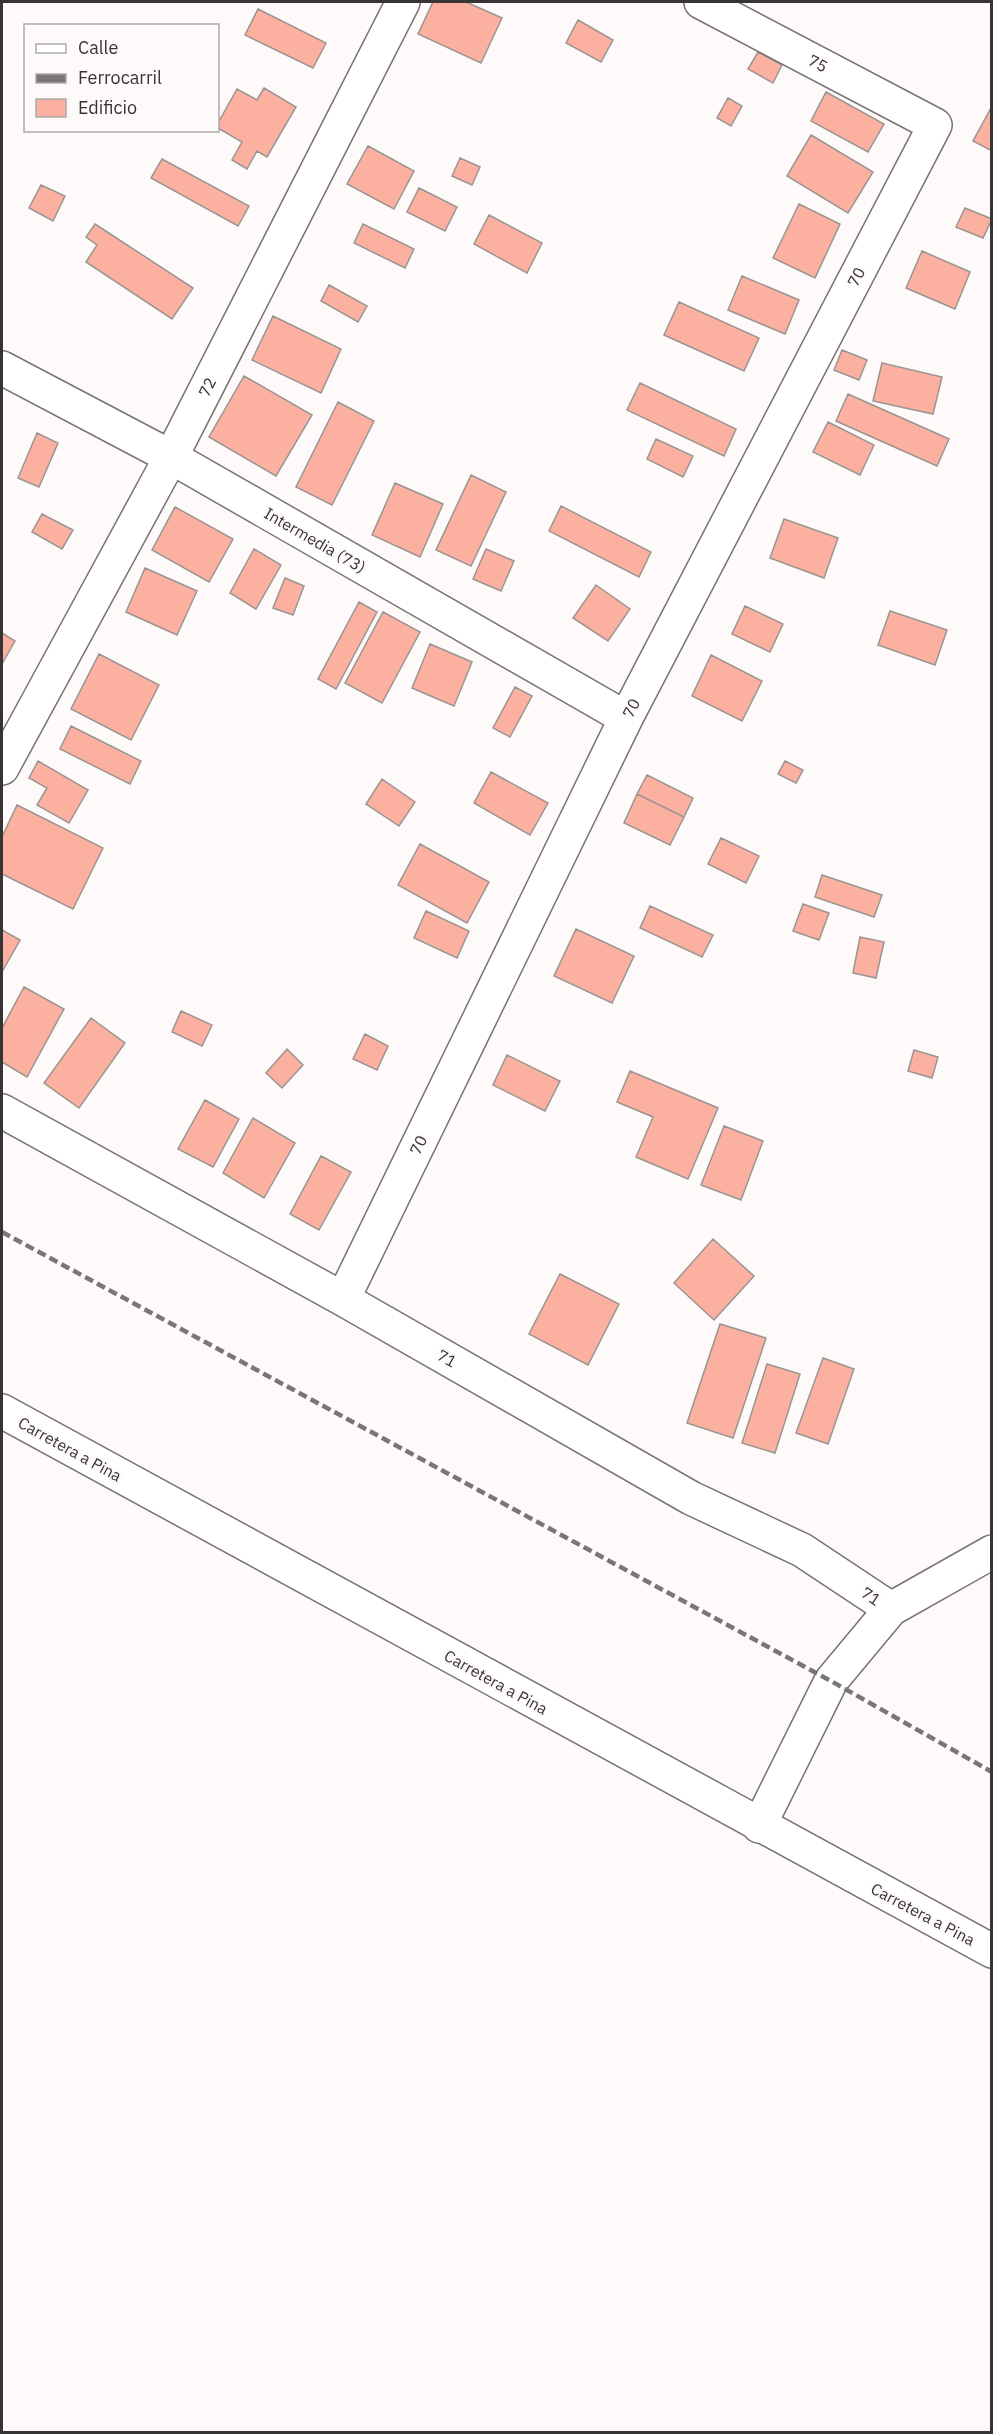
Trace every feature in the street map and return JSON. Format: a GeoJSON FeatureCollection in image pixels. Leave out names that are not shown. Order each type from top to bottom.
{"type":"FeatureCollection","features":[{"type":"Feature","properties":{"kind":"street","name":"72"},"geometry":{"type":"LineString","coordinates":[[2,768],[171,457],[403,2]]}},
{"type":"Feature","properties":{"kind":"street","name":"75"},"geometry":{"type":"LineString","coordinates":[[701,2],[935,125]]}},
{"type":"Feature","properties":{"kind":"street","name":"70"},"geometry":{"type":"LineString","coordinates":[[343,1299],[626,718],[935,125]]}},
{"type":"Feature","properties":{"kind":"street","name":"Intermedia (73)"},"geometry":{"type":"LineString","coordinates":[[2,369],[171,457],[626,718]]}},
{"type":"Feature","properties":{"kind":"street","name":"71"},"geometry":{"type":"LineString","coordinates":[[2,1111],[343,1299],[691,1497],[802,1550],[891,1609]]}},
{"type":"Feature","properties":{"kind":"street","name":"Carretera a Pina"},"geometry":{"type":"LineString","coordinates":[[2,1411],[992,1952]]}},
{"type":"Feature","properties":{"kind":"street"},"geometry":{"type":"LineString","coordinates":[[759,1826],[831,1681],[891,1609],[992,1552]]}},
{"type":"Feature","properties":{"kind":"building"},"geometry":{"type":"Polygon","coordinates":[[[433,2],[466,2],[502,18],[481,63],[418,34],[433,2]]]}},
{"type":"Feature","properties":{"kind":"building"},"geometry":{"type":"Polygon","coordinates":[[[258,9],[326,43],[313,68],[245,35],[258,9]]]}},
{"type":"Feature","properties":{"kind":"building"},"geometry":{"type":"Polygon","coordinates":[[[578,20],[613,40],[601,62],[566,43],[578,20]]]}},
{"type":"Feature","properties":{"kind":"building"},"geometry":{"type":"Polygon","coordinates":[[[758,52],[782,65],[773,83],[748,69],[758,52]]]}},
{"type":"Feature","properties":{"kind":"building"},"geometry":{"type":"Polygon","coordinates":[[[264,88],[296,107],[267,157],[257,151],[247,169],[232,160],[242,142],[219,129],[219,121],[237,89],[257,100],[264,88]]]}},
{"type":"Feature","properties":{"kind":"building"},"geometry":{"type":"Polygon","coordinates":[[[826,92],[884,124],[868,152],[811,121],[826,92]]]}},
{"type":"Feature","properties":{"kind":"building"},"geometry":{"type":"Polygon","coordinates":[[[728,98],[742,106],[731,126],[717,118],[728,98]]]}},
{"type":"Feature","properties":{"kind":"building"},"geometry":{"type":"Polygon","coordinates":[[[992,106],[992,151],[973,141],[992,106]]]}},
{"type":"Feature","properties":{"kind":"building"},"geometry":{"type":"Polygon","coordinates":[[[811,135],[873,172],[848,213],[787,176],[811,135]]]}},
{"type":"Feature","properties":{"kind":"building"},"geometry":{"type":"Polygon","coordinates":[[[368,146],[414,171],[394,209],[347,184],[368,146]]]}},
{"type":"Feature","properties":{"kind":"building"},"geometry":{"type":"Polygon","coordinates":[[[460,158],[480,167],[472,185],[452,176],[460,158]]]}},
{"type":"Feature","properties":{"kind":"building"},"geometry":{"type":"Polygon","coordinates":[[[162,159],[249,206],[238,226],[151,178],[162,159]]]}},
{"type":"Feature","properties":{"kind":"building"},"geometry":{"type":"Polygon","coordinates":[[[41,185],[65,196],[53,221],[29,208],[41,185]]]}},
{"type":"Feature","properties":{"kind":"building"},"geometry":{"type":"Polygon","coordinates":[[[419,188],[457,207],[445,231],[407,212],[419,188]]]}},
{"type":"Feature","properties":{"kind":"building"},"geometry":{"type":"Polygon","coordinates":[[[799,204],[840,224],[815,278],[773,258],[799,204]]]}},
{"type":"Feature","properties":{"kind":"building"},"geometry":{"type":"Polygon","coordinates":[[[965,208],[992,219],[983,238],[956,227],[965,208]]]}},
{"type":"Feature","properties":{"kind":"building"},"geometry":{"type":"Polygon","coordinates":[[[489,215],[542,243],[527,273],[474,244],[489,215]]]}},
{"type":"Feature","properties":{"kind":"building"},"geometry":{"type":"Polygon","coordinates":[[[95,224],[193,288],[172,319],[86,262],[97,245],[86,237],[95,224]]]}},
{"type":"Feature","properties":{"kind":"building"},"geometry":{"type":"Polygon","coordinates":[[[363,224],[414,249],[405,268],[354,243],[363,224]]]}},
{"type":"Feature","properties":{"kind":"building"},"geometry":{"type":"Polygon","coordinates":[[[922,251],[970,272],[955,309],[906,288],[922,251]]]}},
{"type":"Feature","properties":{"kind":"building"},"geometry":{"type":"Polygon","coordinates":[[[742,276],[799,300],[785,334],[728,310],[742,276]]]}},
{"type":"Feature","properties":{"kind":"building"},"geometry":{"type":"Polygon","coordinates":[[[329,285],[367,306],[358,322],[321,301],[329,285]]]}},
{"type":"Feature","properties":{"kind":"building"},"geometry":{"type":"Polygon","coordinates":[[[679,302],[759,338],[744,371],[664,335],[679,302]]]}},
{"type":"Feature","properties":{"kind":"building"},"geometry":{"type":"Polygon","coordinates":[[[273,316],[341,349],[321,393],[252,360],[273,316]]]}},
{"type":"Feature","properties":{"kind":"building"},"geometry":{"type":"Polygon","coordinates":[[[842,350],[867,360],[859,380],[834,370],[842,350]]]}},
{"type":"Feature","properties":{"kind":"building"},"geometry":{"type":"Polygon","coordinates":[[[882,363],[942,377],[933,414],[873,401],[882,363]]]}},
{"type":"Feature","properties":{"kind":"building"},"geometry":{"type":"Polygon","coordinates":[[[244,376],[312,415],[276,476],[209,437],[244,376]]]}},
{"type":"Feature","properties":{"kind":"building"},"geometry":{"type":"Polygon","coordinates":[[[640,383],[736,429],[724,456],[627,410],[640,383]]]}},
{"type":"Feature","properties":{"kind":"building"},"geometry":{"type":"Polygon","coordinates":[[[848,394],[949,439],[937,466],[836,421],[848,394]]]}},
{"type":"Feature","properties":{"kind":"building"},"geometry":{"type":"Polygon","coordinates":[[[338,402],[374,421],[332,505],[296,487],[338,402]]]}},
{"type":"Feature","properties":{"kind":"building"},"geometry":{"type":"Polygon","coordinates":[[[828,422],[874,445],[860,475],[813,452],[828,422]]]}},
{"type":"Feature","properties":{"kind":"building"},"geometry":{"type":"Polygon","coordinates":[[[37,433],[58,443],[39,487],[18,478],[37,433]]]}},
{"type":"Feature","properties":{"kind":"building"},"geometry":{"type":"Polygon","coordinates":[[[656,439],[693,456],[683,477],[647,459],[656,439]]]}},
{"type":"Feature","properties":{"kind":"building"},"geometry":{"type":"Polygon","coordinates":[[[471,475],[506,492],[471,566],[436,550],[471,475]]]}},
{"type":"Feature","properties":{"kind":"building"},"geometry":{"type":"Polygon","coordinates":[[[395,483],[443,504],[420,557],[372,535],[395,483]]]}},
{"type":"Feature","properties":{"kind":"building"},"geometry":{"type":"Polygon","coordinates":[[[561,506],[651,552],[639,577],[549,531],[561,506]]]}},
{"type":"Feature","properties":{"kind":"building"},"geometry":{"type":"Polygon","coordinates":[[[175,507],[233,539],[209,582],[152,550],[175,507]]]}},
{"type":"Feature","properties":{"kind":"building"},"geometry":{"type":"Polygon","coordinates":[[[42,514],[73,530],[62,549],[32,532],[42,514]]]}},
{"type":"Feature","properties":{"kind":"building"},"geometry":{"type":"Polygon","coordinates":[[[784,519],[838,538],[824,578],[770,558],[784,519]]]}},
{"type":"Feature","properties":{"kind":"building"},"geometry":{"type":"Polygon","coordinates":[[[254,549],[281,565],[256,609],[230,593],[254,549]]]}},
{"type":"Feature","properties":{"kind":"building"},"geometry":{"type":"Polygon","coordinates":[[[486,549],[514,561],[501,591],[473,579],[486,549]]]}},
{"type":"Feature","properties":{"kind":"building"},"geometry":{"type":"Polygon","coordinates":[[[145,568],[197,591],[177,635],[126,612],[145,568]]]}},
{"type":"Feature","properties":{"kind":"building"},"geometry":{"type":"Polygon","coordinates":[[[285,578],[304,586],[293,615],[273,608],[285,578]]]}},
{"type":"Feature","properties":{"kind":"building"},"geometry":{"type":"Polygon","coordinates":[[[596,585],[630,609],[608,641],[573,618],[596,585]]]}},
{"type":"Feature","properties":{"kind":"building"},"geometry":{"type":"Polygon","coordinates":[[[359,602],[377,612],[336,689],[318,679],[359,602]]]}},
{"type":"Feature","properties":{"kind":"building"},"geometry":{"type":"Polygon","coordinates":[[[745,606],[783,624],[770,652],[732,634],[745,606]]]}},
{"type":"Feature","properties":{"kind":"building"},"geometry":{"type":"Polygon","coordinates":[[[890,611],[947,630],[935,665],[878,645],[890,611]]]}},
{"type":"Feature","properties":{"kind":"building"},"geometry":{"type":"Polygon","coordinates":[[[383,612],[420,632],[382,703],[345,683],[383,612]]]}},
{"type":"Feature","properties":{"kind":"building"},"geometry":{"type":"Polygon","coordinates":[[[2,633],[15,641],[2,664],[2,633]]]}},
{"type":"Feature","properties":{"kind":"building"},"geometry":{"type":"Polygon","coordinates":[[[430,644],[472,662],[454,706],[412,688],[430,644]]]}},
{"type":"Feature","properties":{"kind":"building"},"geometry":{"type":"Polygon","coordinates":[[[99,654],[159,685],[131,740],[71,709],[99,654]]]}},
{"type":"Feature","properties":{"kind":"building"},"geometry":{"type":"Polygon","coordinates":[[[711,655],[762,681],[742,721],[692,696],[711,655]]]}},
{"type":"Feature","properties":{"kind":"building"},"geometry":{"type":"Polygon","coordinates":[[[515,687],[532,696],[510,737],[493,728],[515,687]]]}},
{"type":"Feature","properties":{"kind":"building"},"geometry":{"type":"Polygon","coordinates":[[[71,726],[141,761],[130,784],[60,749],[71,726]]]}},
{"type":"Feature","properties":{"kind":"building"},"geometry":{"type":"Polygon","coordinates":[[[38,761],[88,790],[69,823],[37,805],[47,788],[29,778],[38,761]]]}},
{"type":"Feature","properties":{"kind":"building"},"geometry":{"type":"Polygon","coordinates":[[[785,761],[803,770],[796,783],[778,774],[785,761]]]}},
{"type":"Feature","properties":{"kind":"building"},"geometry":{"type":"Polygon","coordinates":[[[491,772],[548,803],[530,835],[474,803],[491,772]]]}},
{"type":"Feature","properties":{"kind":"building"},"geometry":{"type":"Polygon","coordinates":[[[647,775],[693,798],[684,817],[637,794],[647,775]]]}},
{"type":"Feature","properties":{"kind":"building"},"geometry":{"type":"Polygon","coordinates":[[[382,779],[415,802],[399,826],[366,804],[382,779]]]}},
{"type":"Feature","properties":{"kind":"building"},"geometry":{"type":"Polygon","coordinates":[[[637,794],[684,817],[670,845],[624,823],[637,794]]]}},
{"type":"Feature","properties":{"kind":"building"},"geometry":{"type":"Polygon","coordinates":[[[17,805],[103,848],[73,909],[2,874],[2,837],[17,805]]]}},
{"type":"Feature","properties":{"kind":"building"},"geometry":{"type":"Polygon","coordinates":[[[721,838],[759,856],[746,883],[708,864],[721,838]]]}},
{"type":"Feature","properties":{"kind":"building"},"geometry":{"type":"Polygon","coordinates":[[[420,844],[489,882],[467,923],[398,885],[420,844]]]}},
{"type":"Feature","properties":{"kind":"building"},"geometry":{"type":"Polygon","coordinates":[[[822,875],[882,895],[874,917],[815,897],[822,875]]]}},
{"type":"Feature","properties":{"kind":"building"},"geometry":{"type":"Polygon","coordinates":[[[803,904],[829,913],[819,940],[793,931],[803,904]]]}},
{"type":"Feature","properties":{"kind":"building"},"geometry":{"type":"Polygon","coordinates":[[[650,906],[713,935],[702,957],[640,928],[650,906]]]}},
{"type":"Feature","properties":{"kind":"building"},"geometry":{"type":"Polygon","coordinates":[[[426,911],[469,931],[457,958],[414,938],[426,911]]]}},
{"type":"Feature","properties":{"kind":"building"},"geometry":{"type":"Polygon","coordinates":[[[576,929],[634,956],[612,1003],[554,976],[576,929]]]}},
{"type":"Feature","properties":{"kind":"building"},"geometry":{"type":"Polygon","coordinates":[[[2,930],[20,940],[2,972],[2,930]]]}},
{"type":"Feature","properties":{"kind":"building"},"geometry":{"type":"Polygon","coordinates":[[[860,937],[884,942],[876,978],[853,973],[860,937]]]}},
{"type":"Feature","properties":{"kind":"building"},"geometry":{"type":"Polygon","coordinates":[[[24,987],[64,1009],[27,1077],[2,1062],[2,1028],[24,987]]]}},
{"type":"Feature","properties":{"kind":"building"},"geometry":{"type":"Polygon","coordinates":[[[181,1011],[212,1025],[202,1046],[172,1032],[181,1011]]]}},
{"type":"Feature","properties":{"kind":"building"},"geometry":{"type":"Polygon","coordinates":[[[91,1018],[125,1043],[79,1108],[44,1083],[91,1018]]]}},
{"type":"Feature","properties":{"kind":"building"},"geometry":{"type":"Polygon","coordinates":[[[365,1034],[388,1046],[377,1070],[353,1059],[365,1034]]]}},
{"type":"Feature","properties":{"kind":"building"},"geometry":{"type":"Polygon","coordinates":[[[287,1049],[303,1065],[282,1088],[266,1073],[287,1049]]]}},
{"type":"Feature","properties":{"kind":"building"},"geometry":{"type":"Polygon","coordinates":[[[914,1050],[938,1057],[932,1078],[908,1071],[914,1050]]]}},
{"type":"Feature","properties":{"kind":"building"},"geometry":{"type":"Polygon","coordinates":[[[507,1055],[560,1081],[545,1111],[493,1085],[507,1055]]]}},
{"type":"Feature","properties":{"kind":"building"},"geometry":{"type":"Polygon","coordinates":[[[630,1071],[718,1108],[688,1179],[636,1157],[653,1117],[617,1102],[630,1071]]]}},
{"type":"Feature","properties":{"kind":"building"},"geometry":{"type":"Polygon","coordinates":[[[205,1100],[239,1119],[213,1167],[178,1149],[205,1100]]]}},
{"type":"Feature","properties":{"kind":"building"},"geometry":{"type":"Polygon","coordinates":[[[253,1118],[295,1143],[264,1198],[223,1173],[253,1118]]]}},
{"type":"Feature","properties":{"kind":"building"},"geometry":{"type":"Polygon","coordinates":[[[724,1126],[763,1141],[741,1200],[701,1185],[724,1126]]]}},
{"type":"Feature","properties":{"kind":"building"},"geometry":{"type":"Polygon","coordinates":[[[321,1156],[351,1172],[319,1230],[290,1214],[321,1156]]]}},
{"type":"Feature","properties":{"kind":"building"},"geometry":{"type":"Polygon","coordinates":[[[713,1239],[754,1276],[714,1320],[674,1283],[713,1239]]]}},
{"type":"Feature","properties":{"kind":"building"},"geometry":{"type":"Polygon","coordinates":[[[560,1274],[619,1304],[588,1365],[529,1334],[560,1274]]]}},
{"type":"Feature","properties":{"kind":"building"},"geometry":{"type":"Polygon","coordinates":[[[720,1324],[766,1338],[733,1438],[687,1423],[720,1324]]]}},
{"type":"Feature","properties":{"kind":"building"},"geometry":{"type":"Polygon","coordinates":[[[823,1358],[854,1369],[828,1444],[796,1433],[823,1358]]]}},
{"type":"Feature","properties":{"kind":"building"},"geometry":{"type":"Polygon","coordinates":[[[767,1364],[800,1374],[775,1453],[742,1443],[767,1364]]]}},
{"type":"Feature","properties":{"kind":"railway"},"geometry":{"type":"LineString","coordinates":[[2,1232],[831,1681],[992,1772]]}}]}
